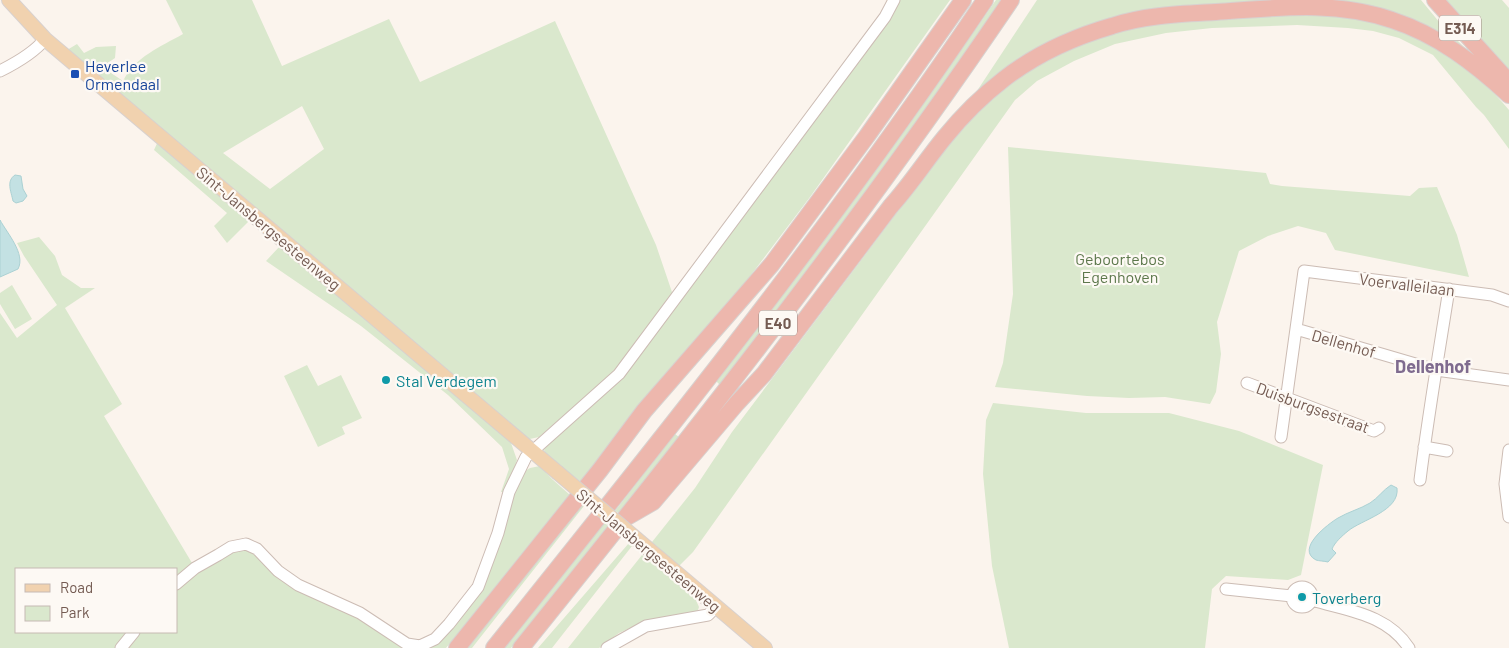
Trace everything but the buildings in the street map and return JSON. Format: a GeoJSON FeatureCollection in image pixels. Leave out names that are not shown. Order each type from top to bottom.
{"type":"FeatureCollection","features":[{"type":"Feature","properties":{"kind":"highway"},"geometry":{"type":"LineString","coordinates":[[457,648],[600,470],[644,411],[772,264],[862,143],[963,0]]}},
{"type":"Feature","properties":{"kind":"highway","name":"E40"},"geometry":{"type":"LineString","coordinates":[[494,648],[771,298],[938,70],[985,0]]}},
{"type":"Feature","properties":{"kind":"highway","name":"E40"},"geometry":{"type":"LineString","coordinates":[[521,648],[799,296],[925,124],[1011,0]]}},
{"type":"Feature","properties":{"kind":"highway","name":"E314"},"geometry":{"type":"LineString","coordinates":[[1435,0],[1509,82]]}},
{"type":"Feature","properties":{"kind":"highway"},"geometry":{"type":"LineString","coordinates":[[626,517],[654,502],[737,403],[764,374],[945,137],[976,104],[1004,79],[1037,58],[1073,39],[1113,25],[1146,18],[1285,7],[1336,7],[1364,12],[1412,27],[1438,40],[1479,68],[1509,94]]}},
{"type":"Feature","properties":{"kind":"highway"},"geometry":{"type":"LineString","coordinates":[[891,206],[912,166],[925,124]]}},
{"type":"Feature","properties":{"kind":"highway"},"geometry":{"type":"LineString","coordinates":[[600,470],[753,306],[771,298]]}},
{"type":"Feature","properties":{"kind":"main road","name":"Sint-Jansbergsesteenweg"},"geometry":{"type":"LineString","coordinates":[[9,0],[45,39],[765,648]]}},
{"type":"Feature","properties":{"kind":"street"},"geometry":{"type":"LineString","coordinates":[[178,582],[194,568],[231,547],[246,544],[257,550],[278,571],[298,585],[360,612],[407,644],[420,646],[434,638],[449,624],[478,587],[498,533],[509,492],[526,457],[619,374],[885,17],[894,0]]}},
{"type":"Feature","properties":{"kind":"street"},"geometry":{"type":"LineString","coordinates":[[0,71],[25,57],[45,39]]}},
{"type":"Feature","properties":{"kind":"street","name":"Voervalleilaan"},"geometry":{"type":"LineString","coordinates":[[1296,329],[1304,271],[1492,295],[1509,301]]}},
{"type":"Feature","properties":{"kind":"street"},"geometry":{"type":"LineString","coordinates":[[1420,480],[1449,289]]}},
{"type":"Feature","properties":{"kind":"street"},"geometry":{"type":"LineString","coordinates":[[1281,437],[1296,329]]}},
{"type":"Feature","properties":{"kind":"street","name":"Dellenhof"},"geometry":{"type":"LineString","coordinates":[[1296,329],[1436,370],[1509,380]]}},
{"type":"Feature","properties":{"kind":"street","name":"Duisburgsestraat"},"geometry":{"type":"LineString","coordinates":[[1247,383],[1374,431],[1379,428]]}},
{"type":"Feature","properties":{"kind":"street"},"geometry":{"type":"LineString","coordinates":[[1424,447],[1447,450]]}},
{"type":"Feature","properties":{"kind":"street"},"geometry":{"type":"LineString","coordinates":[[1509,450],[1505,484],[1509,517]]}},
{"type":"Feature","properties":{"kind":"street"},"geometry":{"type":"LineString","coordinates":[[1226,589],[1292,596],[1294,603],[1299,607],[1306,607],[1312,600],[1374,618],[1394,630],[1403,638],[1409,648]]}},
{"type":"Feature","properties":{"kind":"street"},"geometry":{"type":"LineString","coordinates":[[607,648],[646,626],[708,615],[711,612]]}},
{"type":"Feature","properties":{"kind":"street"},"geometry":{"type":"LineString","coordinates":[[120,648],[133,633]]}},
{"type":"Feature","properties":{"kind":"green space"},"geometry":{"type":"Polygon","coordinates":[[[166,0],[252,0],[282,66],[389,19],[420,82],[555,21],[656,245],[673,295],[609,377],[539,437],[511,443],[517,460],[507,492],[501,492],[509,469],[502,447],[448,395],[361,326],[266,261],[280,246],[250,220],[227,243],[214,226],[227,213],[154,150],[160,137],[62,53],[77,44],[84,53],[96,47],[116,46],[115,58],[102,67],[123,81],[134,65],[141,59],[183,34],[166,0]],[[302,106],[223,153],[270,189],[324,149],[302,106]]]}},
{"type":"Feature","properties":{"kind":"green space"},"geometry":{"type":"Polygon","coordinates":[[[898,0],[950,0],[810,197],[726,308],[581,482],[547,456],[544,450],[546,445],[595,399],[898,0]]]}},
{"type":"Feature","properties":{"kind":"green space"},"geometry":{"type":"Polygon","coordinates":[[[996,0],[1002,0],[855,209],[721,386],[716,381],[850,205],[996,0]]]}},
{"type":"Feature","properties":{"kind":"green space"},"geometry":{"type":"Polygon","coordinates":[[[1037,0],[1421,0],[1440,23],[1472,55],[1376,8],[1128,17],[971,100],[1037,0]]]}},
{"type":"Feature","properties":{"kind":"green space"},"geometry":{"type":"Polygon","coordinates":[[[1444,0],[1502,0],[1509,8],[1509,74],[1444,0]]]}},
{"type":"Feature","properties":{"kind":"green space"},"geometry":{"type":"Polygon","coordinates":[[[1294,13],[1351,17],[1380,22],[1422,39],[1442,51],[1479,79],[1509,110],[1509,149],[1484,115],[1433,55],[1399,38],[1373,31],[1297,25],[1212,28],[1166,33],[1115,44],[1074,61],[1037,81],[1015,100],[693,552],[679,566],[652,542],[695,488],[732,432],[932,166],[970,121],[996,96],[1031,70],[1065,51],[1101,37],[1137,28],[1174,22],[1294,13]]]}},
{"type":"Feature","properties":{"kind":"green space","name":"Geboortebos Egenhoven"},"geometry":{"type":"Polygon","coordinates":[[[1008,147],[1266,173],[1270,184],[1282,186],[1410,196],[1419,188],[1437,187],[1457,235],[1469,277],[1335,250],[1326,233],[1298,226],[1268,236],[1239,251],[1217,322],[1221,354],[1216,392],[1210,404],[1165,397],[1087,396],[995,387],[1003,363],[1013,294],[1008,147]]]}},
{"type":"Feature","properties":{"kind":"green space"},"geometry":{"type":"Polygon","coordinates":[[[39,237],[55,256],[62,275],[81,288],[95,288],[65,308],[122,404],[104,416],[195,568],[243,547],[363,618],[407,648],[0,648],[0,313],[17,338],[57,305],[17,243],[39,237]]]}},
{"type":"Feature","properties":{"kind":"green space"},"geometry":{"type":"Polygon","coordinates":[[[12,285],[32,319],[15,329],[0,304],[0,293],[12,285]]]}},
{"type":"Feature","properties":{"kind":"green space"},"geometry":{"type":"Polygon","coordinates":[[[307,365],[318,386],[341,375],[362,418],[342,427],[345,434],[318,447],[284,376],[307,365]]]}},
{"type":"Feature","properties":{"kind":"green space"},"geometry":{"type":"Polygon","coordinates":[[[993,403],[1086,413],[1169,413],[1239,431],[1323,465],[1301,575],[1288,580],[1226,576],[1212,589],[1205,648],[1009,648],[992,566],[983,474],[986,420],[993,403]]]}},
{"type":"Feature","properties":{"kind":"green space"},"geometry":{"type":"Polygon","coordinates":[[[675,434],[679,437],[620,513],[615,511],[675,434]]]}},
{"type":"Feature","properties":{"kind":"green space"},"geometry":{"type":"Polygon","coordinates":[[[540,466],[570,495],[446,648],[427,648],[460,616],[522,473],[530,468],[540,466]]]}},
{"type":"Feature","properties":{"kind":"green space"},"geometry":{"type":"Polygon","coordinates":[[[580,503],[584,506],[472,648],[464,648],[580,503]]]}},
{"type":"Feature","properties":{"kind":"green space"},"geometry":{"type":"Polygon","coordinates":[[[604,523],[609,526],[511,648],[504,648],[604,523]]]}},
{"type":"Feature","properties":{"kind":"green space"},"geometry":{"type":"Polygon","coordinates":[[[629,543],[632,546],[552,648],[538,648],[629,543]]]}},
{"type":"Feature","properties":{"kind":"green space"},"geometry":{"type":"Polygon","coordinates":[[[642,555],[695,598],[699,607],[697,613],[637,625],[619,633],[599,648],[568,648],[642,555]]]}},
{"type":"Feature","properties":{"kind":"water"},"geometry":{"type":"Polygon","coordinates":[[[15,175],[21,176],[23,189],[27,196],[23,201],[16,203],[13,201],[10,187],[12,177],[15,175]]]}},
{"type":"Feature","properties":{"kind":"water"},"geometry":{"type":"Polygon","coordinates":[[[0,220],[18,250],[20,263],[18,269],[0,277],[0,220]]]}},
{"type":"Feature","properties":{"kind":"water"},"geometry":{"type":"Polygon","coordinates":[[[1391,485],[1397,488],[1396,496],[1392,503],[1386,509],[1343,535],[1333,546],[1332,549],[1336,553],[1328,562],[1316,560],[1311,555],[1309,550],[1311,543],[1321,531],[1338,518],[1370,503],[1391,485]]]}},
{"type":"Feature","properties":{"kind":"place","name":"Heverlee Ormendaal"},"geometry":{"type":"Point","coordinates":[75,74]}},
{"type":"Feature","properties":{"kind":"place","name":"Stal Verdegem"},"geometry":{"type":"Point","coordinates":[386,380]}},
{"type":"Feature","properties":{"kind":"place","name":"Toverberg"},"geometry":{"type":"Point","coordinates":[1302,597]}},
{"type":"Feature","properties":{"kind":"district","name":"Dellenhof"},"geometry":{"type":"Point","coordinates":[1433,366]}}]}
